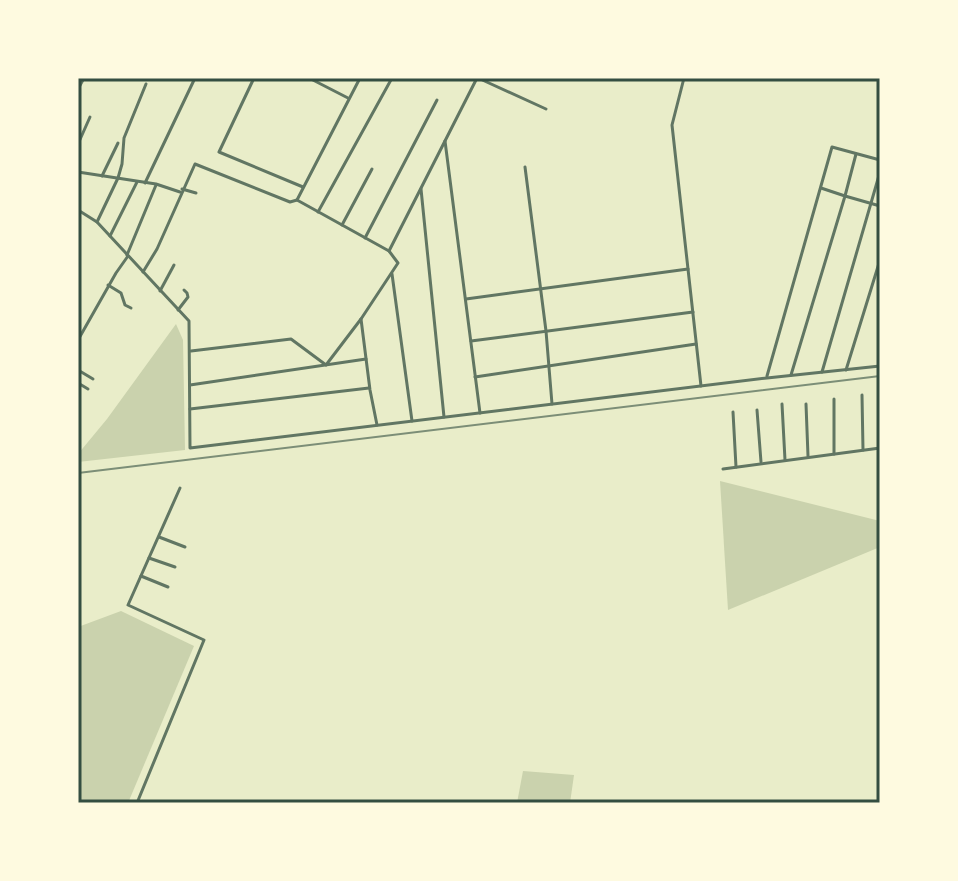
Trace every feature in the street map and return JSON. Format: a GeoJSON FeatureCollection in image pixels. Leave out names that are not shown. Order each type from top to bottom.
{"type":"FeatureCollection","features":[{"type":"Feature","properties":{"kind":"street"},"geometry":{"type":"LineString","coordinates":[[78,89],[84,78]]}},
{"type":"Feature","properties":{"kind":"street"},"geometry":{"type":"LineString","coordinates":[[145,183],[195,78]]}},
{"type":"Feature","properties":{"kind":"street"},"geometry":{"type":"LineString","coordinates":[[254,78],[219,152],[303,187]]}},
{"type":"Feature","properties":{"kind":"street"},"geometry":{"type":"LineString","coordinates":[[309,78],[350,99]]}},
{"type":"Feature","properties":{"kind":"street"},"geometry":{"type":"LineString","coordinates":[[297,200],[360,78]]}},
{"type":"Feature","properties":{"kind":"street"},"geometry":{"type":"LineString","coordinates":[[318,212],[392,78]]}},
{"type":"Feature","properties":{"kind":"street"},"geometry":{"type":"LineString","coordinates":[[389,251],[477,78],[546,109]]}},
{"type":"Feature","properties":{"kind":"street"},"geometry":{"type":"LineString","coordinates":[[684,78],[672,125],[701,386]]}},
{"type":"Feature","properties":{"kind":"street"},"geometry":{"type":"LineString","coordinates":[[97,222],[118,178],[124,138],[146,84]]}},
{"type":"Feature","properties":{"kind":"street"},"geometry":{"type":"LineString","coordinates":[[365,238],[437,100]]}},
{"type":"Feature","properties":{"kind":"street"},"geometry":{"type":"LineString","coordinates":[[78,144],[90,117]]}},
{"type":"Feature","properties":{"kind":"street"},"geometry":{"type":"LineString","coordinates":[[445,141],[480,413]]}},
{"type":"Feature","properties":{"kind":"street"},"geometry":{"type":"LineString","coordinates":[[102,176],[118,143]]}},
{"type":"Feature","properties":{"kind":"street"},"geometry":{"type":"LineString","coordinates":[[767,378],[832,147],[880,160]]}},
{"type":"Feature","properties":{"kind":"street"},"geometry":{"type":"LineString","coordinates":[[791,375],[856,154]]}},
{"type":"Feature","properties":{"kind":"street"},"geometry":{"type":"LineString","coordinates":[[143,272],[157,249],[195,164],[290,202],[297,200],[389,251],[398,263],[326,365]]}},
{"type":"Feature","properties":{"kind":"street"},"geometry":{"type":"LineString","coordinates":[[525,167],[552,404]]}},
{"type":"Feature","properties":{"kind":"street"},"geometry":{"type":"LineString","coordinates":[[342,225],[372,169]]}},
{"type":"Feature","properties":{"kind":"street"},"geometry":{"type":"LineString","coordinates":[[78,172],[196,193]]}},
{"type":"Feature","properties":{"kind":"street"},"geometry":{"type":"LineString","coordinates":[[822,372],[880,172]]}},
{"type":"Feature","properties":{"kind":"street"},"geometry":{"type":"LineString","coordinates":[[110,236],[137,181]]}},
{"type":"Feature","properties":{"kind":"street"},"geometry":{"type":"LineString","coordinates":[[78,340],[128,256],[156,184]]}},
{"type":"Feature","properties":{"kind":"street"},"geometry":{"type":"LineString","coordinates":[[820,188],[880,206]]}},
{"type":"Feature","properties":{"kind":"street"},"geometry":{"type":"LineString","coordinates":[[421,189],[444,417]]}},
{"type":"Feature","properties":{"kind":"street"},"geometry":{"type":"LineString","coordinates":[[78,210],[97,222],[189,321],[190,448],[880,366]]}},
{"type":"Feature","properties":{"kind":"street"},"geometry":{"type":"LineString","coordinates":[[846,370],[880,260]]}},
{"type":"Feature","properties":{"kind":"street"},"geometry":{"type":"LineString","coordinates":[[160,291],[174,265]]}},
{"type":"Feature","properties":{"kind":"street"},"geometry":{"type":"LineString","coordinates":[[465,299],[688,269]]}},
{"type":"Feature","properties":{"kind":"street"},"geometry":{"type":"LineString","coordinates":[[392,274],[412,421]]}},
{"type":"Feature","properties":{"kind":"street"},"geometry":{"type":"LineString","coordinates":[[108,285],[121,293],[125,305],[131,308]]}},
{"type":"Feature","properties":{"kind":"street"},"geometry":{"type":"LineString","coordinates":[[178,310],[188,297],[184,290]]}},
{"type":"Feature","properties":{"kind":"street"},"geometry":{"type":"LineString","coordinates":[[470,341],[693,312]]}},
{"type":"Feature","properties":{"kind":"street"},"geometry":{"type":"LineString","coordinates":[[361,319],[377,425]]}},
{"type":"Feature","properties":{"kind":"street"},"geometry":{"type":"LineString","coordinates":[[189,351],[291,339],[326,365]]}},
{"type":"Feature","properties":{"kind":"street"},"geometry":{"type":"LineString","coordinates":[[475,377],[696,344]]}},
{"type":"Feature","properties":{"kind":"street"},"geometry":{"type":"LineString","coordinates":[[190,385],[366,359]]}},
{"type":"Feature","properties":{"kind":"street"},"geometry":{"type":"LineString","coordinates":[[78,370],[93,379]]}},
{"type":"Feature","properties":{"kind":"street"},"geometry":{"type":"LineString","coordinates":[[78,383],[88,389]]}},
{"type":"Feature","properties":{"kind":"street"},"geometry":{"type":"LineString","coordinates":[[190,409],[369,388]]}},
{"type":"Feature","properties":{"kind":"street"},"geometry":{"type":"LineString","coordinates":[[862,395],[863,450]]}},
{"type":"Feature","properties":{"kind":"street"},"geometry":{"type":"LineString","coordinates":[[834,399],[834,454]]}},
{"type":"Feature","properties":{"kind":"street"},"geometry":{"type":"LineString","coordinates":[[782,404],[785,461]]}},
{"type":"Feature","properties":{"kind":"street"},"geometry":{"type":"LineString","coordinates":[[806,404],[808,458]]}},
{"type":"Feature","properties":{"kind":"street"},"geometry":{"type":"LineString","coordinates":[[757,410],[761,464]]}},
{"type":"Feature","properties":{"kind":"street"},"geometry":{"type":"LineString","coordinates":[[733,412],[736,467]]}},
{"type":"Feature","properties":{"kind":"street"},"geometry":{"type":"LineString","coordinates":[[723,469],[880,448]]}},
{"type":"Feature","properties":{"kind":"street"},"geometry":{"type":"LineString","coordinates":[[137,803],[204,640],[128,605],[180,488]]}},
{"type":"Feature","properties":{"kind":"street"},"geometry":{"type":"LineString","coordinates":[[159,537],[185,547]]}},
{"type":"Feature","properties":{"kind":"street"},"geometry":{"type":"LineString","coordinates":[[149,558],[175,567]]}},
{"type":"Feature","properties":{"kind":"street"},"geometry":{"type":"LineString","coordinates":[[141,576],[168,587]]}},
{"type":"Feature","properties":{"kind":"green space"},"geometry":{"type":"Polygon","coordinates":[[[176,324],[183,340],[185,450],[78,462],[78,454],[176,324]]]}},
{"type":"Feature","properties":{"kind":"green space"},"geometry":{"type":"Polygon","coordinates":[[[720,481],[880,521],[880,547],[728,610],[720,481]]]}},
{"type":"Feature","properties":{"kind":"green space"},"geometry":{"type":"Polygon","coordinates":[[[121,611],[194,646],[128,803],[78,803],[78,627],[121,611]]]}},
{"type":"Feature","properties":{"kind":"green space"},"geometry":{"type":"Polygon","coordinates":[[[523,771],[574,775],[570,803],[517,803],[523,771]]]}},
{"type":"Feature","properties":{"kind":"railway"},"geometry":{"type":"LineString","coordinates":[[78,473],[880,376]]}}]}
